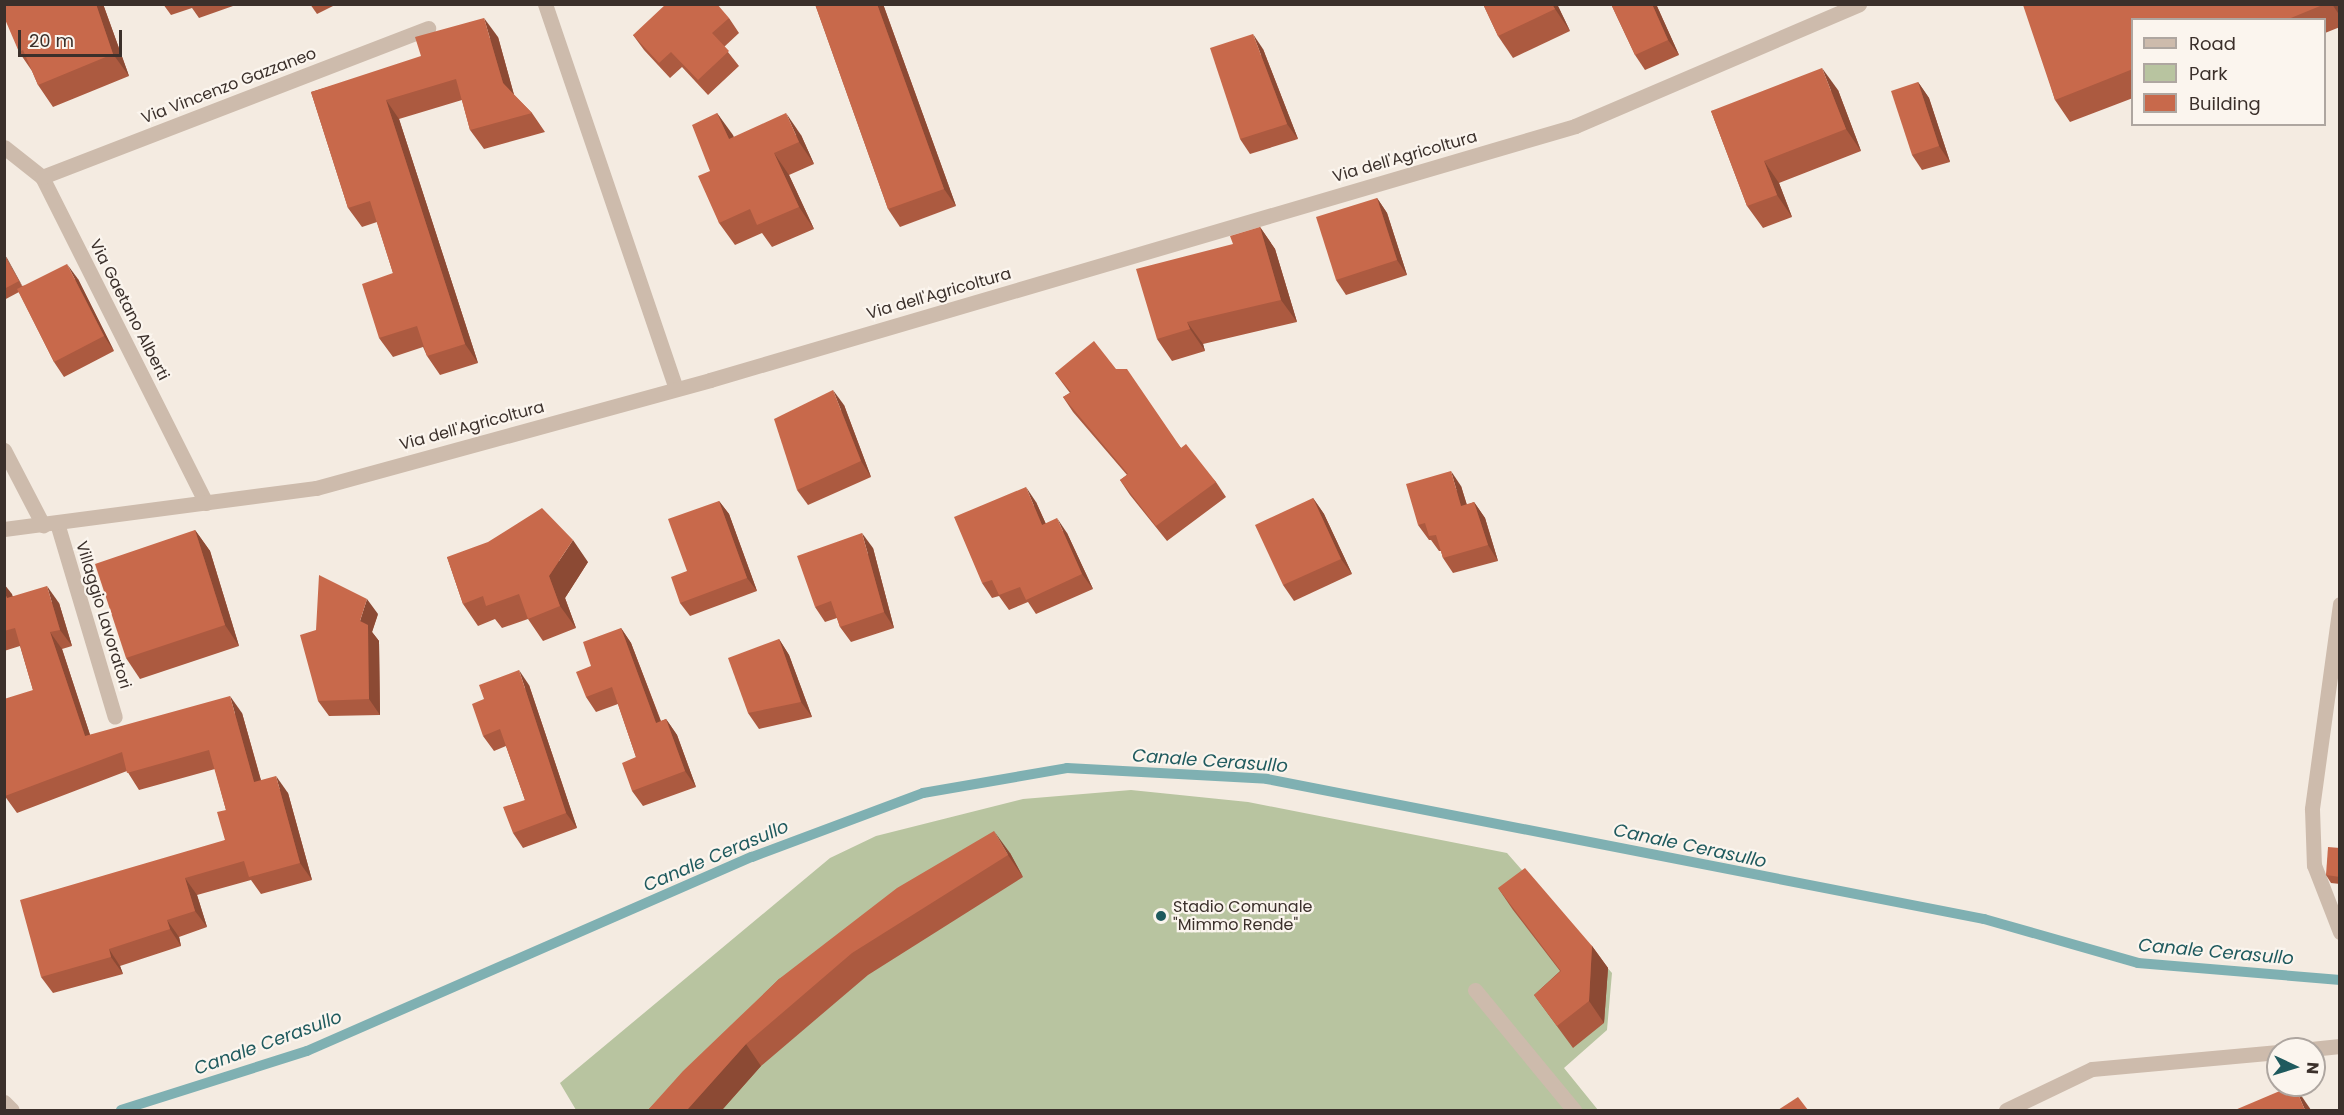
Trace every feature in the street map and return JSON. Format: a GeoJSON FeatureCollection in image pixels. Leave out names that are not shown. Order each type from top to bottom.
{"type":"FeatureCollection","features":[{"type":"Feature","properties":{"kind":"street"},"geometry":{"type":"LineString","coordinates":[[545,4],[676,388]]}},
{"type":"Feature","properties":{"kind":"street","name":"Via dell'Agricoltura"},"geometry":{"type":"LineString","coordinates":[[4,529],[316,488],[676,388],[1575,126],[1859,4]]}},
{"type":"Feature","properties":{"kind":"street","name":"Via Vincenzo Gazzaneo"},"geometry":{"type":"LineString","coordinates":[[42,177],[428,28]]}},
{"type":"Feature","properties":{"kind":"street","name":"Via Gaetano Alberti"},"geometry":{"type":"LineString","coordinates":[[4,147],[42,177],[206,503]]}},
{"type":"Feature","properties":{"kind":"street","name":"Villaggio Lavoratori"},"geometry":{"type":"LineString","coordinates":[[4,450],[50,524],[115,717]]}},
{"type":"Feature","properties":{"kind":"street"},"geometry":{"type":"LineString","coordinates":[[2340,604],[2312,809],[2314,865],[2340,932]]}},
{"type":"Feature","properties":{"kind":"street"},"geometry":{"type":"LineString","coordinates":[[1475,990],[1574,1110]]}},
{"type":"Feature","properties":{"kind":"street"},"geometry":{"type":"LineString","coordinates":[[2006,1110],[2092,1069],[2266,1053]]}},
{"type":"Feature","properties":{"kind":"street"},"geometry":{"type":"LineString","coordinates":[[4,1102],[12,1110]]}},
{"type":"Feature","properties":{"kind":"green space","name":"Stadio Comunale \"Mimmo Rende\""},"geometry":{"type":"Polygon","coordinates":[[[1131,790],[1248,802],[1507,853],[1612,973],[1607,1030],[1564,1068],[1598,1110],[576,1110],[560,1083],[830,858],[876,836],[1023,799],[1131,790]]]}},
{"type":"Feature","properties":{"kind":"building"},"geometry":{"type":"Polygon","coordinates":[[[4,4],[96,4],[113,54],[38,85],[23,50],[19,52],[4,17],[4,4]]]}},
{"type":"Feature","properties":{"kind":"building"},"geometry":{"type":"Polygon","coordinates":[[[666,4],[717,4],[729,18],[712,33],[729,51],[698,80],[671,52],[659,63],[633,35],[666,4]]]}},
{"type":"Feature","properties":{"kind":"building"},"geometry":{"type":"Polygon","coordinates":[[[815,4],[877,4],[944,189],[888,209],[815,4]]]}},
{"type":"Feature","properties":{"kind":"building"},"geometry":{"type":"Polygon","coordinates":[[[1483,4],[1552,4],[1555,9],[1498,36],[1483,4]]]}},
{"type":"Feature","properties":{"kind":"building"},"geometry":{"type":"Polygon","coordinates":[[[1611,4],[1652,4],[1668,40],[1635,55],[1611,4]]]}},
{"type":"Feature","properties":{"kind":"building"},"geometry":{"type":"Polygon","coordinates":[[[2325,4],[2291,18],[2131,18],[2131,70],[2055,100],[2023,5],[2325,4]]]}},
{"type":"Feature","properties":{"kind":"building"},"geometry":{"type":"Polygon","coordinates":[[[484,18],[503,83],[532,113],[470,130],[456,79],[386,100],[465,344],[427,356],[417,326],[379,338],[362,284],[393,273],[370,201],[348,208],[311,92],[421,56],[415,37],[484,18]]]}},
{"type":"Feature","properties":{"kind":"building"},"geometry":{"type":"Polygon","coordinates":[[[1253,34],[1287,124],[1240,139],[1210,48],[1253,34]]]}},
{"type":"Feature","properties":{"kind":"building"},"geometry":{"type":"Polygon","coordinates":[[[1822,68],[1846,129],[1764,161],[1777,195],[1747,206],[1711,111],[1822,68]]]}},
{"type":"Feature","properties":{"kind":"building"},"geometry":{"type":"Polygon","coordinates":[[[1918,82],[1939,146],[1912,155],[1891,91],[1918,82]]]}},
{"type":"Feature","properties":{"kind":"building"},"geometry":{"type":"Polygon","coordinates":[[[717,113],[729,139],[786,113],[799,142],[774,153],[799,207],[757,225],[750,209],[719,223],[698,176],[710,171],[692,125],[717,113]]]}},
{"type":"Feature","properties":{"kind":"building"},"geometry":{"type":"Polygon","coordinates":[[[1377,198],[1397,260],[1336,280],[1316,217],[1377,198]]]}},
{"type":"Feature","properties":{"kind":"building"},"geometry":{"type":"Polygon","coordinates":[[[1260,227],[1281,300],[1187,322],[1190,329],[1157,339],[1136,269],[1233,244],[1230,236],[1260,227]]]}},
{"type":"Feature","properties":{"kind":"building"},"geometry":{"type":"Polygon","coordinates":[[[4,255],[19,281],[4,289],[4,255]]]}},
{"type":"Feature","properties":{"kind":"building"},"geometry":{"type":"Polygon","coordinates":[[[67,264],[104,336],[54,362],[17,289],[67,264]]]}},
{"type":"Feature","properties":{"kind":"building"},"geometry":{"type":"Polygon","coordinates":[[[1094,341],[1116,369],[1127,369],[1181,448],[1186,444],[1216,482],[1156,526],[1120,480],[1128,474],[1063,397],[1071,392],[1055,373],[1094,341]]]}},
{"type":"Feature","properties":{"kind":"building"},"geometry":{"type":"Polygon","coordinates":[[[833,390],[861,461],[797,490],[774,419],[833,390]]]}},
{"type":"Feature","properties":{"kind":"building"},"geometry":{"type":"Polygon","coordinates":[[[1451,471],[1461,506],[1474,502],[1488,545],[1443,558],[1436,535],[1429,536],[1425,523],[1418,525],[1406,484],[1451,471]]]}},
{"type":"Feature","properties":{"kind":"building"},"geometry":{"type":"Polygon","coordinates":[[[1026,487],[1042,525],[1057,518],[1082,574],[1026,600],[1020,587],[999,595],[992,580],[982,583],[954,517],[1026,487]]]}},
{"type":"Feature","properties":{"kind":"building"},"geometry":{"type":"Polygon","coordinates":[[[1313,498],[1341,559],[1283,585],[1255,525],[1313,498]]]}},
{"type":"Feature","properties":{"kind":"building"},"geometry":{"type":"Polygon","coordinates":[[[719,501],[747,578],[680,603],[671,577],[687,571],[668,519],[719,501]]]}},
{"type":"Feature","properties":{"kind":"building"},"geometry":{"type":"Polygon","coordinates":[[[542,508],[573,540],[549,576],[560,606],[528,619],[519,594],[486,606],[483,596],[463,604],[447,557],[488,542],[542,508]]]}},
{"type":"Feature","properties":{"kind":"building"},"geometry":{"type":"Polygon","coordinates":[[[195,530],[225,625],[126,658],[95,564],[195,530]]]}},
{"type":"Feature","properties":{"kind":"building"},"geometry":{"type":"Polygon","coordinates":[[[862,533],[884,612],[840,627],[831,601],[815,607],[797,556],[862,533]]]}},
{"type":"Feature","properties":{"kind":"building"},"geometry":{"type":"Polygon","coordinates":[[[319,575],[367,599],[360,621],[368,625],[369,699],[318,701],[300,635],[316,630],[319,575]]]}},
{"type":"Feature","properties":{"kind":"building"},"geometry":{"type":"Polygon","coordinates":[[[47,586],[60,630],[50,632],[85,736],[230,696],[254,782],[276,776],[300,863],[249,877],[244,861],[185,878],[195,911],[167,920],[170,929],[109,949],[111,957],[41,977],[20,900],[225,840],[217,812],[226,810],[209,750],[127,773],[122,752],[5,796],[4,699],[33,690],[15,628],[4,631],[4,591],[7,598],[47,586]]]}},
{"type":"Feature","properties":{"kind":"building"},"geometry":{"type":"Polygon","coordinates":[[[621,628],[656,723],[666,719],[685,771],[632,791],[622,763],[636,757],[612,687],[586,697],[576,672],[591,666],[583,642],[621,628]]]}},
{"type":"Feature","properties":{"kind":"building"},"geometry":{"type":"Polygon","coordinates":[[[779,639],[801,702],[748,713],[728,658],[779,639]]]}},
{"type":"Feature","properties":{"kind":"building"},"geometry":{"type":"Polygon","coordinates":[[[519,670],[566,813],[513,833],[503,807],[525,800],[500,729],[483,736],[472,704],[484,699],[479,685],[519,670]]]}},
{"type":"Feature","properties":{"kind":"building"},"geometry":{"type":"Polygon","coordinates":[[[994,831],[1008,855],[852,953],[746,1044],[687,1110],[648,1110],[683,1071],[779,979],[897,888],[994,831]]]}},
{"type":"Feature","properties":{"kind":"building"},"geometry":{"type":"Polygon","coordinates":[[[2328,847],[2340,848],[2340,877],[2326,875],[2328,847]]]}},
{"type":"Feature","properties":{"kind":"building"},"geometry":{"type":"Polygon","coordinates":[[[1525,868],[1592,946],[1589,1001],[1557,1026],[1534,995],[1561,971],[1498,888],[1525,868]]]}},
{"type":"Feature","properties":{"kind":"building"},"geometry":{"type":"Polygon","coordinates":[[[1798,1097],[1808,1110],[1778,1110],[1798,1097]]]}},
{"type":"Feature","properties":{"kind":"building"},"geometry":{"type":"Polygon","coordinates":[[[2266,1097],[2299,1097],[2305,1110],[2235,1110],[2266,1097]]]}},
{"type":"Feature","properties":{"kind":"waterway","name":"Canale Cerasullo"},"geometry":{"type":"LineString","coordinates":[[121,1110],[307,1051],[752,857],[923,793],[1067,768],[1267,779],[1984,919],[2138,963],[2340,980]]}},
{"type":"Feature","properties":{"kind":"place","name":"Stadio Comunale \"Mimmo Rende\""},"geometry":{"type":"Point","coordinates":[1161,916]}}]}
